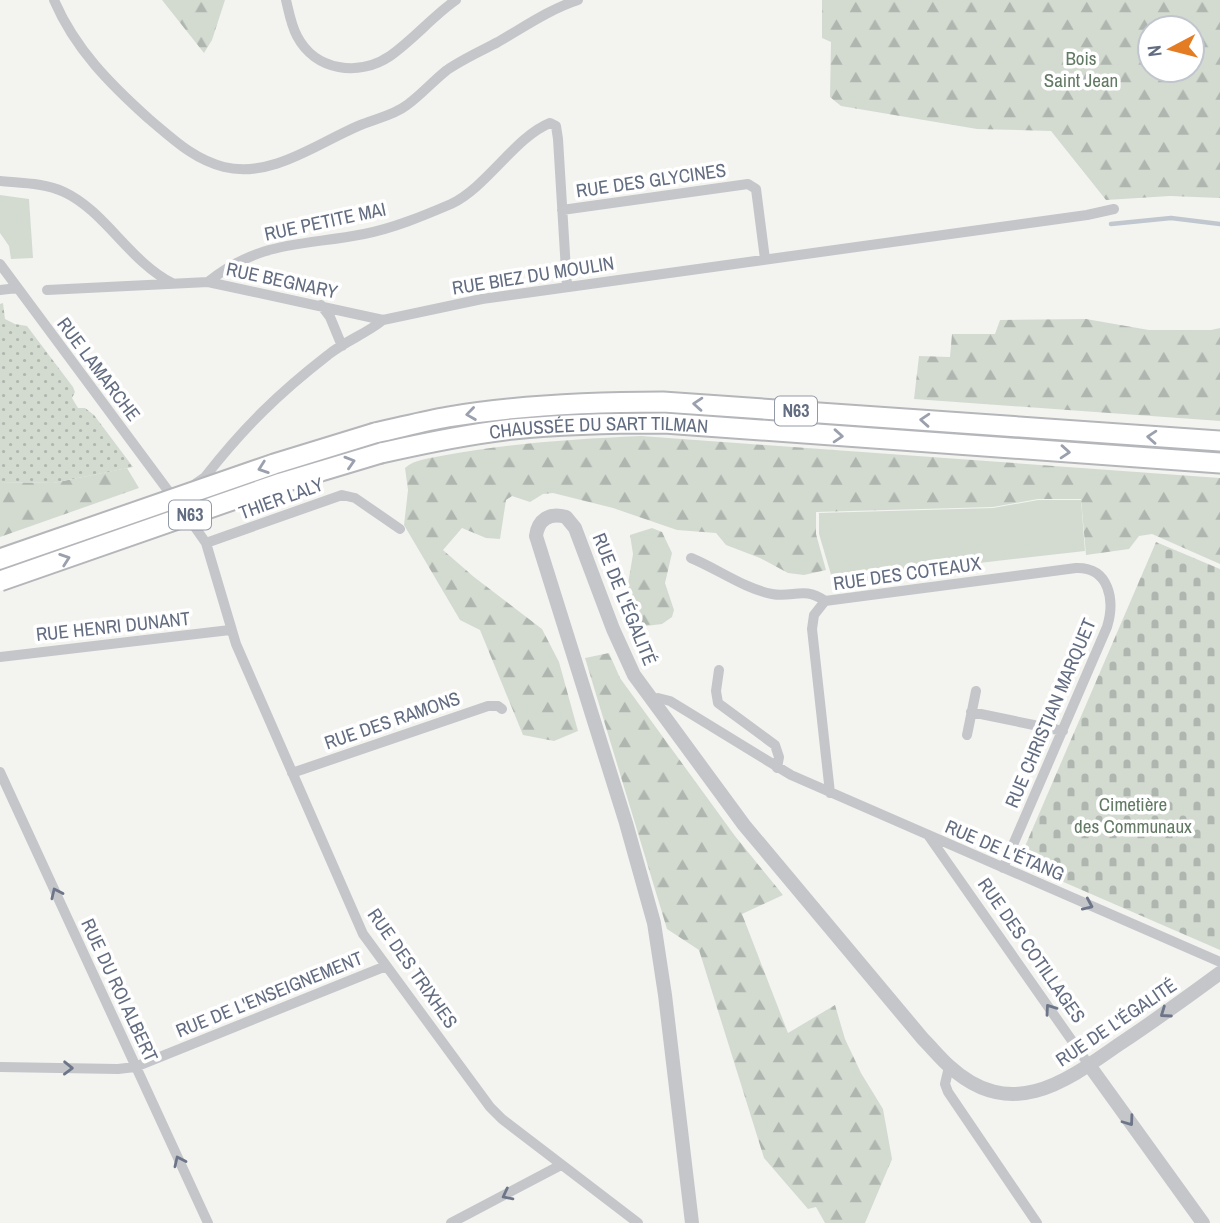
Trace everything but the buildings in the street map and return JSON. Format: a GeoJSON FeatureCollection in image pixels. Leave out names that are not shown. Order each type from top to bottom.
{"type":"FeatureCollection","features":[{"type":"Feature","properties":{"kind":"highway","name":"CHAUSSÉE DU SART TILMAN"},"geometry":{"type":"LineString","coordinates":[[0,559],[274,464],[374,433],[447,417],[513,408],[577,402],[663,401],[1220,442]]}},
{"type":"Feature","properties":{"kind":"highway","name":"CHAUSSÉE DU SART TILMAN"},"geometry":{"type":"LineString","coordinates":[[0,581],[281,483],[381,453],[512,429],[579,424],[664,423],[1220,463]]}},
{"type":"Feature","properties":{"kind":"street"},"geometry":{"type":"LineString","coordinates":[[54,0],[87,58],[180,147],[224,167],[245,169],[290,158],[397,111],[447,70],[578,0]]}},
{"type":"Feature","properties":{"kind":"street"},"geometry":{"type":"LineString","coordinates":[[286,0],[296,34],[308,52],[332,66],[355,68],[387,58],[456,0]]}},
{"type":"Feature","properties":{"kind":"street","name":"RUE PETITE MAI"},"geometry":{"type":"LineString","coordinates":[[208,282],[228,266],[269,249],[376,231],[450,204],[474,188],[550,122],[556,126],[558,139],[562,210]]}},
{"type":"Feature","properties":{"kind":"street"},"geometry":{"type":"LineString","coordinates":[[0,181],[55,189],[74,198],[142,263],[172,283]]}},
{"type":"Feature","properties":{"kind":"street","name":"RUE DES GLYCINES"},"geometry":{"type":"LineString","coordinates":[[562,210],[748,184],[756,189],[765,259]]}},
{"type":"Feature","properties":{"kind":"street","name":"RUE BIEZ DU MOULIN"},"geometry":{"type":"LineString","coordinates":[[171,495],[191,487],[205,477],[260,412],[342,346],[383,320],[482,299],[1087,215],[1114,209]]}},
{"type":"Feature","properties":{"kind":"street"},"geometry":{"type":"LineString","coordinates":[[562,210],[566,287]]}},
{"type":"Feature","properties":{"kind":"street","name":"RUE LAMARCHE"},"geometry":{"type":"LineString","coordinates":[[0,264],[171,495]]}},
{"type":"Feature","properties":{"kind":"street","name":"RUE BEGNARY"},"geometry":{"type":"LineString","coordinates":[[47,290],[208,282],[383,320]]}},
{"type":"Feature","properties":{"kind":"street"},"geometry":{"type":"LineString","coordinates":[[0,290],[17,288]]}},
{"type":"Feature","properties":{"kind":"street"},"geometry":{"type":"LineString","coordinates":[[321,305],[330,317],[342,346]]}},
{"type":"Feature","properties":{"kind":"street"},"geometry":{"type":"LineString","coordinates":[[171,495],[206,543],[230,630]]}},
{"type":"Feature","properties":{"kind":"street","name":"THIER LALY"},"geometry":{"type":"LineString","coordinates":[[206,543],[342,495],[355,498],[400,529]]}},
{"type":"Feature","properties":{"kind":"street","name":"RUE DE L'ÉGALITÉ"},"geometry":{"type":"LineString","coordinates":[[692,1223],[654,923],[626,822],[536,536],[537,527],[542,520],[559,515],[566,517],[575,528],[628,666],[744,825],[949,1067],[979,1086],[1019,1094],[1044,1090],[1089,1065],[1220,974]]}},
{"type":"Feature","properties":{"kind":"street","name":"RUE DES COTEAUX"},"geometry":{"type":"LineString","coordinates":[[691,558],[766,592],[782,595],[810,593],[825,601],[1076,568],[1095,573]]}},
{"type":"Feature","properties":{"kind":"street","name":"RUE CHRISTIAN MARQUET"},"geometry":{"type":"LineString","coordinates":[[1003,868],[1109,620],[1110,592],[1095,573]]}},
{"type":"Feature","properties":{"kind":"street"},"geometry":{"type":"LineString","coordinates":[[825,601],[814,615],[812,629],[830,793]]}},
{"type":"Feature","properties":{"kind":"street","name":"RUE HENRI DUNANT"},"geometry":{"type":"LineString","coordinates":[[0,657],[230,630]]}},
{"type":"Feature","properties":{"kind":"street","name":"RUE DES TRIXHES"},"geometry":{"type":"LineString","coordinates":[[230,630],[356,922],[386,966],[490,1107],[638,1223]]}},
{"type":"Feature","properties":{"kind":"street"},"geometry":{"type":"LineString","coordinates":[[719,670],[716,691],[718,703],[775,745],[779,753],[777,768]]}},
{"type":"Feature","properties":{"kind":"street"},"geometry":{"type":"LineString","coordinates":[[967,735],[975,691]]}},
{"type":"Feature","properties":{"kind":"street","name":"RUE DE L'ÉTANG"},"geometry":{"type":"LineString","coordinates":[[654,701],[658,698],[670,701],[777,768],[830,793],[1220,962]]}},
{"type":"Feature","properties":{"kind":"street","name":"RUE DES RAMONS"},"geometry":{"type":"LineString","coordinates":[[292,773],[488,706],[502,709]]}},
{"type":"Feature","properties":{"kind":"street"},"geometry":{"type":"LineString","coordinates":[[971,712],[1063,732]]}},
{"type":"Feature","properties":{"kind":"street","name":"RUE DU ROI ALBERT"},"geometry":{"type":"LineString","coordinates":[[0,772],[208,1223]]}},
{"type":"Feature","properties":{"kind":"street","name":"RUE DES COTILLAGES"},"geometry":{"type":"LineString","coordinates":[[928,835],[1203,1223]]}},
{"type":"Feature","properties":{"kind":"street","name":"RUE DE L'ENSEIGNEMENT"},"geometry":{"type":"LineString","coordinates":[[0,1067],[135,1067],[386,966]]}},
{"type":"Feature","properties":{"kind":"street"},"geometry":{"type":"LineString","coordinates":[[949,1067],[945,1084],[948,1093],[1037,1223]]}},
{"type":"Feature","properties":{"kind":"street"},"geometry":{"type":"LineString","coordinates":[[451,1223],[561,1165]]}},
{"type":"Feature","properties":{"kind":"green space"},"geometry":{"type":"Polygon","coordinates":[[[162,0],[225,0],[212,40],[204,53],[162,0]]]}},
{"type":"Feature","properties":{"kind":"green space","name":"Bois Saint Jean"},"geometry":{"type":"Polygon","coordinates":[[[822,0],[1220,0],[1220,198],[1170,196],[1106,200],[1051,131],[977,129],[841,106],[830,97],[831,42],[822,38],[822,0]]]}},
{"type":"Feature","properties":{"kind":"green space"},"geometry":{"type":"Polygon","coordinates":[[[0,195],[29,199],[33,258],[11,259],[9,246],[0,233],[0,195]]]}},
{"type":"Feature","properties":{"kind":"green space"},"geometry":{"type":"Polygon","coordinates":[[[3,303],[5,319],[27,326],[73,387],[75,392],[72,398],[78,408],[85,408],[94,415],[133,467],[53,483],[0,482],[0,304],[3,303]]]}},
{"type":"Feature","properties":{"kind":"green space"},"geometry":{"type":"Polygon","coordinates":[[[1086,319],[1149,330],[1220,328],[1220,421],[914,399],[919,356],[950,357],[952,334],[995,334],[1000,320],[1086,319]]]}},
{"type":"Feature","properties":{"kind":"green space"},"geometry":{"type":"Polygon","coordinates":[[[641,436],[1220,478],[1220,564],[1152,534],[1139,536],[1129,549],[1086,555],[1081,499],[1038,499],[993,507],[816,512],[816,534],[826,570],[804,575],[788,573],[760,558],[726,545],[716,533],[677,530],[613,508],[553,493],[543,494],[530,502],[512,496],[506,500],[500,539],[486,538],[462,528],[443,550],[542,629],[559,662],[578,731],[554,741],[523,735],[480,630],[460,620],[404,525],[408,490],[405,468],[424,459],[495,447],[641,436]]]}},
{"type":"Feature","properties":{"kind":"green space"},"geometry":{"type":"Polygon","coordinates":[[[127,468],[139,488],[0,537],[0,482],[53,483],[127,468]]]}},
{"type":"Feature","properties":{"kind":"green space"},"geometry":{"type":"Polygon","coordinates":[[[1038,500],[1081,500],[1085,551],[979,563],[943,570],[921,566],[895,576],[851,584],[832,578],[819,534],[819,513],[993,508],[1038,500]]]}},
{"type":"Feature","properties":{"kind":"green space"},"geometry":{"type":"Polygon","coordinates":[[[652,528],[662,532],[672,553],[665,583],[674,610],[672,617],[662,624],[630,628],[623,614],[633,554],[630,535],[652,528]]]}},
{"type":"Feature","properties":{"kind":"green space","name":"Cimetière des Communaux"},"geometry":{"type":"Polygon","coordinates":[[[1156,542],[1220,569],[1220,950],[1022,864],[1020,858],[1156,542]]]}},
{"type":"Feature","properties":{"kind":"green space"},"geometry":{"type":"Polygon","coordinates":[[[609,653],[620,678],[735,836],[783,895],[742,914],[788,1033],[835,1005],[845,1039],[861,1073],[883,1109],[892,1159],[865,1223],[825,1223],[816,1207],[808,1209],[764,1158],[699,950],[667,929],[585,658],[609,653]]]}},
{"type":"Feature","properties":{"kind":"waterway"},"geometry":{"type":"LineString","coordinates":[[1111,224],[1171,218],[1220,224]]}}]}
